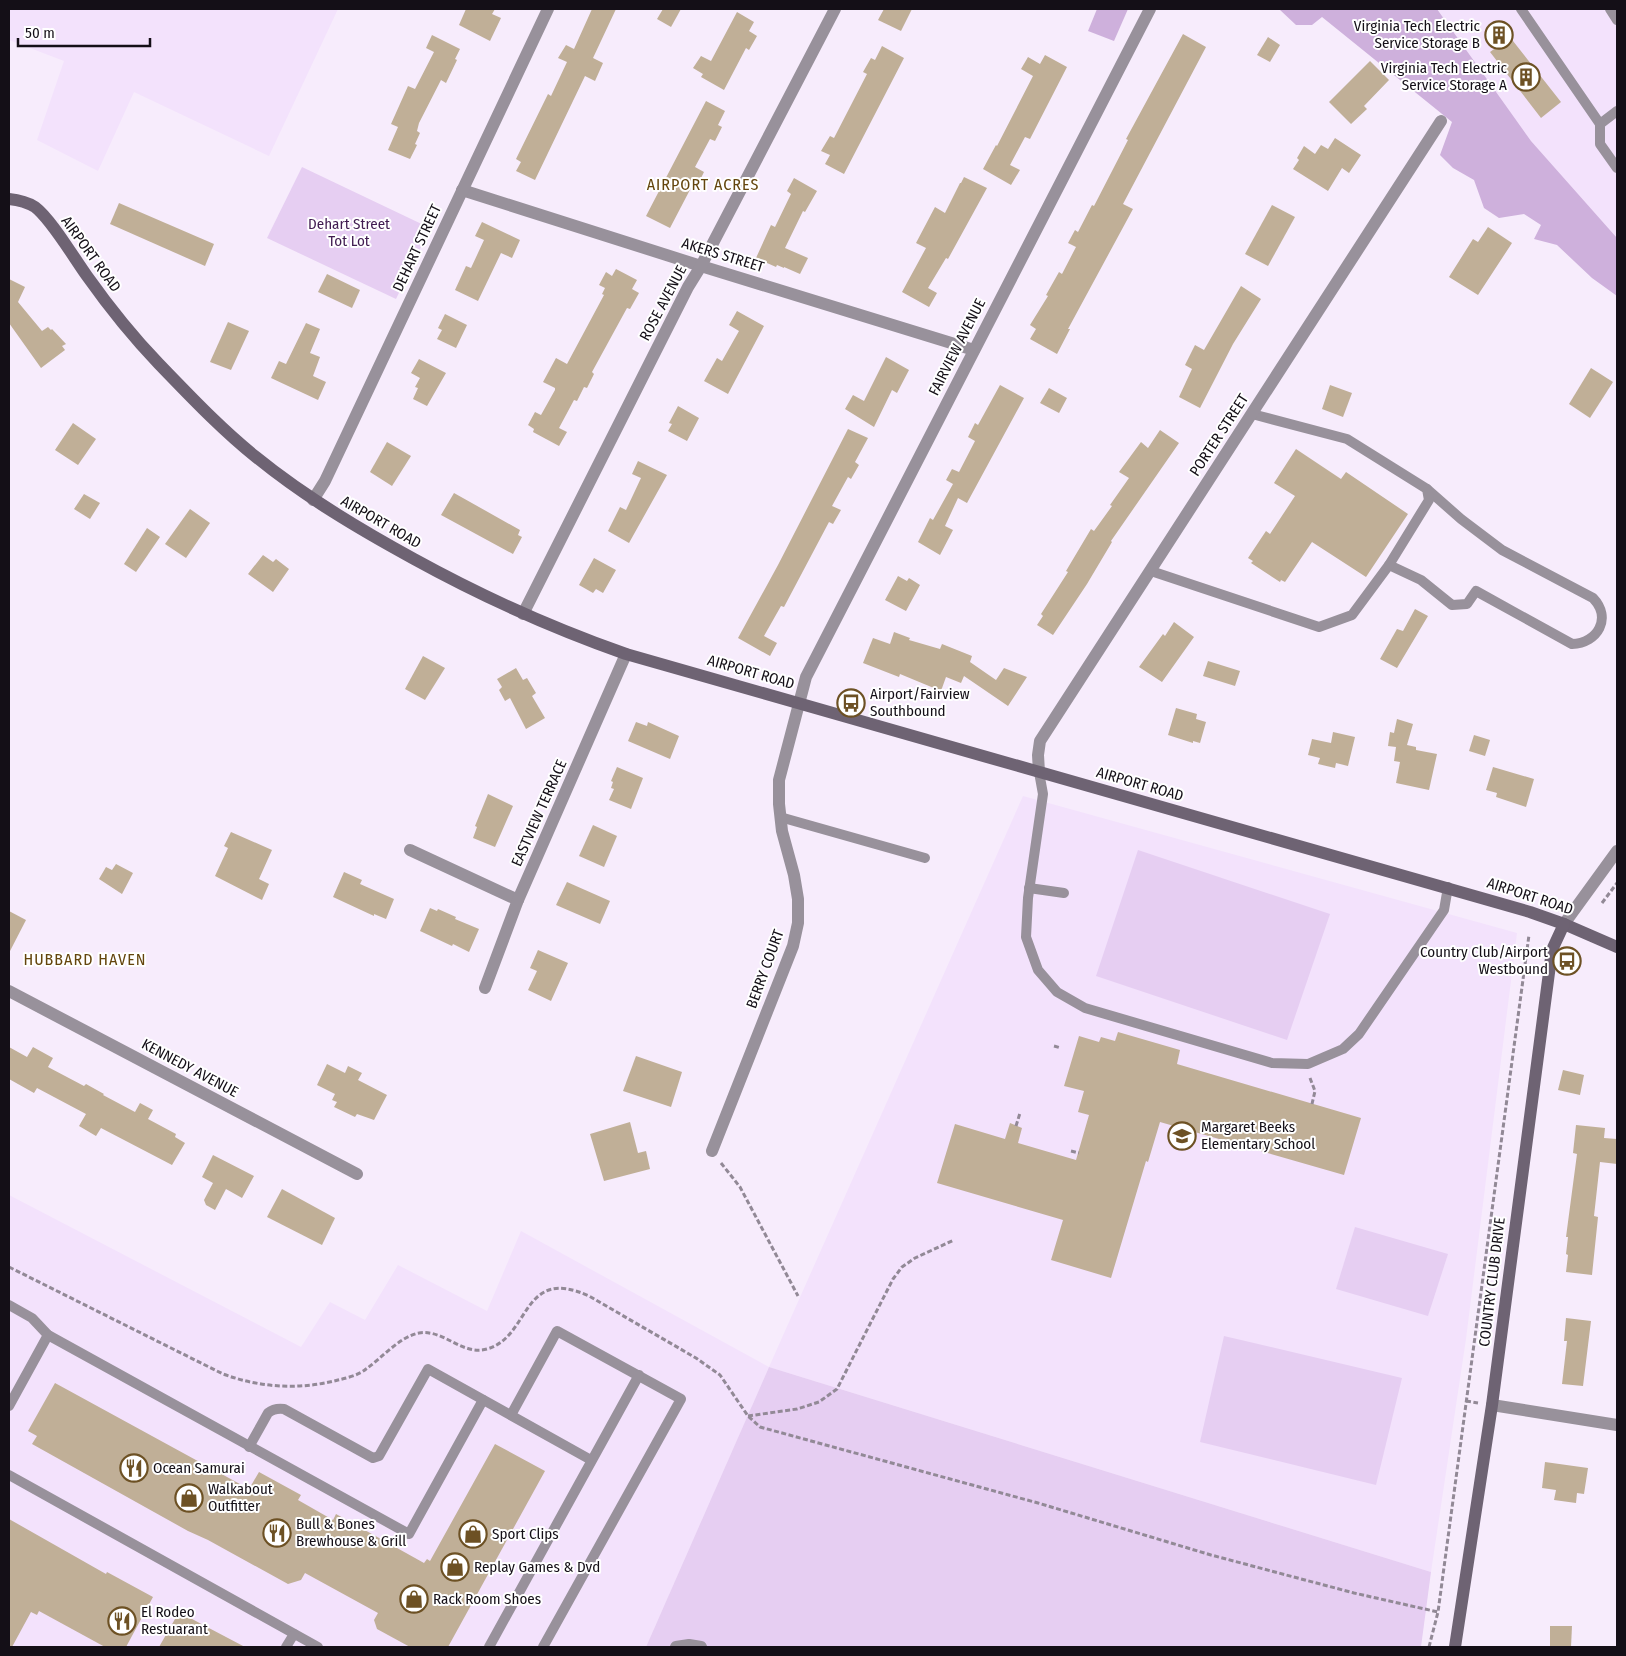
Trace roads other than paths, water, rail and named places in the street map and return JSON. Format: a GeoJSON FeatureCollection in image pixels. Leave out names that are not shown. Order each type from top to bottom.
{"type":"FeatureCollection","features":[{"type":"Feature","properties":{"kind":"street","name":"DEHART STREET"},"geometry":{"type":"LineString","coordinates":[[313,500],[325,481],[548,9]]}},
{"type":"Feature","properties":{"kind":"street","name":"ROSE AVENUE"},"geometry":{"type":"LineString","coordinates":[[523,614],[688,287],[701,266],[835,9]]}},
{"type":"Feature","properties":{"kind":"street","name":"FAIRVIEW AVENUE"},"geometry":{"type":"LineString","coordinates":[[799,703],[806,677],[1150,9]]}},
{"type":"Feature","properties":{"kind":"street","name":"PORTER STREET"},"geometry":{"type":"LineString","coordinates":[[1039,772],[1038,756],[1040,742],[1441,120]]}},
{"type":"Feature","properties":{"kind":"street","name":"AKERS STREET"},"geometry":{"type":"LineString","coordinates":[[462,190],[974,350]]}},
{"type":"Feature","properties":{"kind":"street","name":"AIRPORT ROAD"},"geometry":{"type":"LineString","coordinates":[[9,199],[27,203],[36,208],[109,306],[155,359],[198,405],[255,456],[313,500],[397,550],[452,580],[523,614],[575,636],[626,654],[1448,887],[1564,924],[1617,947]]}},
{"type":"Feature","properties":{"kind":"street","name":"EASTVIEW TERRACE"},"geometry":{"type":"LineString","coordinates":[[485,988],[518,900],[626,654]]}},
{"type":"Feature","properties":{"kind":"street","name":"BERRY COURT"},"geometry":{"type":"LineString","coordinates":[[712,1152],[793,946],[798,923],[798,899],[794,875],[782,831],[779,804],[780,780],[799,703]]}},
{"type":"Feature","properties":{"kind":"street"},"geometry":{"type":"LineString","coordinates":[[410,850],[518,900]]}},
{"type":"Feature","properties":{"kind":"street"},"geometry":{"type":"LineString","coordinates":[[1564,924],[1617,851]]}},
{"type":"Feature","properties":{"kind":"street","name":"COUNTRY CLUB DRIVE"},"geometry":{"type":"LineString","coordinates":[[1455,1647],[1492,1405],[1552,950],[1564,924]]}},
{"type":"Feature","properties":{"kind":"street","name":"KENNEDY AVENUE"},"geometry":{"type":"LineString","coordinates":[[9,991],[357,1174]]}},
{"type":"Feature","properties":{"kind":"street"},"geometry":{"type":"LineString","coordinates":[[1492,1405],[1617,1425]]}},
{"type":"Feature","properties":{"kind":"street"},"geometry":{"type":"LineString","coordinates":[[676,1647],[689,1645],[701,1647]]}},
{"type":"Feature","properties":{"kind":"lane"},"geometry":{"type":"LineString","coordinates":[[1521,9],[1600,124],[1600,144],[1617,168]]}},
{"type":"Feature","properties":{"kind":"lane"},"geometry":{"type":"LineString","coordinates":[[1610,9],[1617,20]]}},
{"type":"Feature","properties":{"kind":"lane"},"geometry":{"type":"LineString","coordinates":[[1600,124],[1617,112]]}},
{"type":"Feature","properties":{"kind":"lane"},"geometry":{"type":"LineString","coordinates":[[1252,414],[1347,439],[1426,489],[1502,550],[1592,598],[1602,613],[1599,630],[1592,638],[1583,643],[1572,644],[1476,591],[1467,604],[1452,605],[1421,580],[1389,565]]}},
{"type":"Feature","properties":{"kind":"lane"},"geometry":{"type":"LineString","coordinates":[[1150,571],[1320,627],[1352,615],[1389,565],[1429,500],[1426,489]]}},
{"type":"Feature","properties":{"kind":"lane"},"geometry":{"type":"LineString","coordinates":[[1039,772],[1043,794],[1029,888],[1026,937],[1038,970],[1058,992],[1085,1008],[1272,1063],[1308,1064],[1343,1049],[1359,1034],[1444,910],[1448,887]]}},
{"type":"Feature","properties":{"kind":"lane"},"geometry":{"type":"LineString","coordinates":[[780,817],[926,858]]}},
{"type":"Feature","properties":{"kind":"lane"},"geometry":{"type":"LineString","coordinates":[[1029,888],[1064,893]]}},
{"type":"Feature","properties":{"kind":"lane"},"geometry":{"type":"LineString","coordinates":[[9,1304],[32,1318],[48,1335],[409,1534],[483,1400]]}},
{"type":"Feature","properties":{"kind":"lane"},"geometry":{"type":"LineString","coordinates":[[511,1415],[557,1331],[681,1399],[543,1647]]}},
{"type":"Feature","properties":{"kind":"lane"},"geometry":{"type":"LineString","coordinates":[[9,1406],[48,1335]]}},
{"type":"Feature","properties":{"kind":"lane"},"geometry":{"type":"LineString","coordinates":[[249,1446],[268,1413],[272,1409],[278,1408],[284,1409],[373,1458],[379,1456],[428,1369],[591,1460]]}},
{"type":"Feature","properties":{"kind":"lane"},"geometry":{"type":"LineString","coordinates":[[489,1647],[638,1375]]}},
{"type":"Feature","properties":{"kind":"lane"},"geometry":{"type":"LineString","coordinates":[[9,1475],[318,1647]]}},
{"type":"Feature","properties":{"kind":"lane"},"geometry":{"type":"LineString","coordinates":[[286,1647],[294,1634]]}},
{"type":"Feature","properties":{"kind":"place","name":"Virginia Tech Electric Service Storage B"},"geometry":{"type":"Point","coordinates":[1499,35]}},
{"type":"Feature","properties":{"kind":"place","name":"Virginia Tech Electric Service Storage A"},"geometry":{"type":"Point","coordinates":[1526,77]}},
{"type":"Feature","properties":{"kind":"place","name":"Airport/Fairview Southbound"},"geometry":{"type":"Point","coordinates":[851,703]}},
{"type":"Feature","properties":{"kind":"place","name":"Country Club/Airport Westbound"},"geometry":{"type":"Point","coordinates":[1567,961]}},
{"type":"Feature","properties":{"kind":"place","name":"Margaret Beeks Elementary School"},"geometry":{"type":"Point","coordinates":[1182,1136]}},
{"type":"Feature","properties":{"kind":"place","name":"Ocean Samurai"},"geometry":{"type":"Point","coordinates":[134,1468]}},
{"type":"Feature","properties":{"kind":"place","name":"Walkabout Outfitter"},"geometry":{"type":"Point","coordinates":[189,1498]}},
{"type":"Feature","properties":{"kind":"place","name":"Bull & Bones Brewhouse & Grill"},"geometry":{"type":"Point","coordinates":[277,1533]}},
{"type":"Feature","properties":{"kind":"place","name":"Sport Clips"},"geometry":{"type":"Point","coordinates":[473,1534]}},
{"type":"Feature","properties":{"kind":"place","name":"Replay Games & Dvd"},"geometry":{"type":"Point","coordinates":[455,1567]}},
{"type":"Feature","properties":{"kind":"place","name":"Rack Room Shoes"},"geometry":{"type":"Point","coordinates":[414,1599]}},
{"type":"Feature","properties":{"kind":"place","name":"El Rodeo Restuarant"},"geometry":{"type":"Point","coordinates":[122,1621]}},
{"type":"Feature","properties":{"kind":"district","name":"AIRPORT ACRES"},"geometry":{"type":"Point","coordinates":[703,184]}},
{"type":"Feature","properties":{"kind":"district","name":"HUBBARD HAVEN"},"geometry":{"type":"Point","coordinates":[85,959]}},
{"type":"Feature","properties":{"kind":"park label","name":"Dehart Street Tot Lot"},"geometry":{"type":"Point","coordinates":[349,232]}}]}
